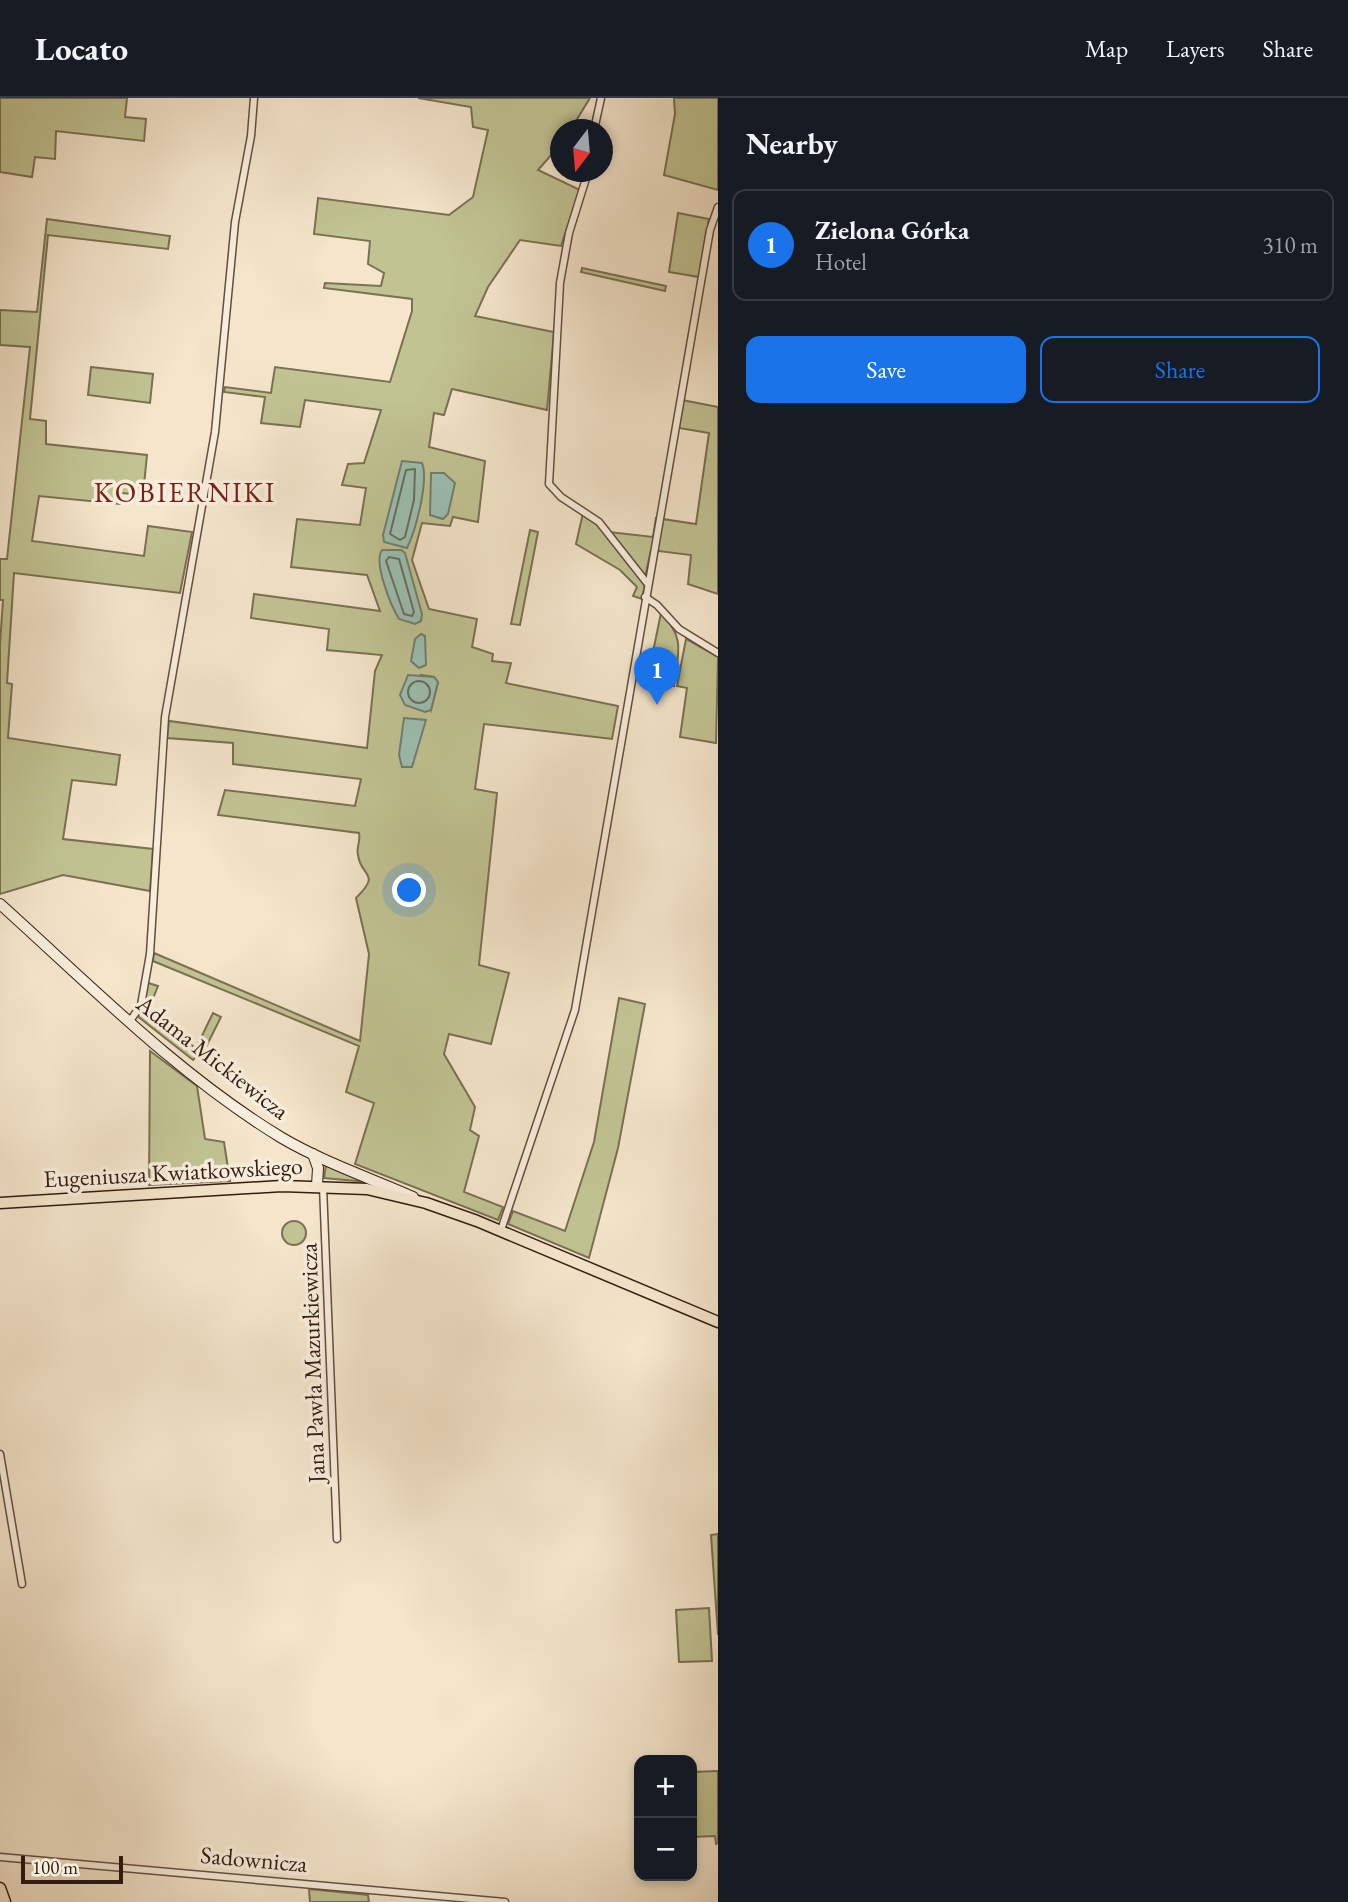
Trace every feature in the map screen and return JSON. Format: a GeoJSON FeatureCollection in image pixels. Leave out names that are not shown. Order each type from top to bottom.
{"type":"FeatureCollection","features":[{"type":"Feature","properties":{"kind":"main road","name":"Adama Mickiewicza"},"geometry":{"type":"LineString","coordinates":[[320,1185],[367,1189],[426,1203],[501,1230],[718,1322]]}},
{"type":"Feature","properties":{"kind":"main road","name":"Eugeniusza Kwiatkowskiego"},"geometry":{"type":"LineString","coordinates":[[0,1203],[320,1185]]}},
{"type":"Feature","properties":{"kind":"main road"},"geometry":{"type":"LineString","coordinates":[[0,1888],[5,1902]]}},
{"type":"Feature","properties":{"kind":"street"},"geometry":{"type":"LineString","coordinates":[[130,1021],[141,1005],[150,954],[165,717],[215,432],[235,222],[251,136],[254,98]]}},
{"type":"Feature","properties":{"kind":"street"},"geometry":{"type":"LineString","coordinates":[[596,119],[601,98]]}},
{"type":"Feature","properties":{"kind":"street"},"geometry":{"type":"LineString","coordinates":[[585,182],[569,233],[560,283],[549,484],[561,497],[599,522],[647,583]]}},
{"type":"Feature","properties":{"kind":"street"},"geometry":{"type":"LineString","coordinates":[[501,1230],[575,1010],[647,583],[710,230],[718,207]]}},
{"type":"Feature","properties":{"kind":"street"},"geometry":{"type":"LineString","coordinates":[[645,597],[657,605],[679,629],[718,653]]}},
{"type":"Feature","properties":{"kind":"street","name":"Adama Mickiewicza"},"geometry":{"type":"LineString","coordinates":[[0,904],[130,1021],[243,1111],[313,1154],[426,1203]]}},
{"type":"Feature","properties":{"kind":"street","name":"Eugeniusza Kwiatkowskiego"},"geometry":{"type":"LineString","coordinates":[[313,1154],[320,1185]]}},
{"type":"Feature","properties":{"kind":"street","name":"Jana Pawła Mazurkiewicza"},"geometry":{"type":"LineString","coordinates":[[320,1185],[337,1539]]}},
{"type":"Feature","properties":{"kind":"street"},"geometry":{"type":"LineString","coordinates":[[0,1454],[22,1584]]}},
{"type":"Feature","properties":{"kind":"street","name":"Sadownicza"},"geometry":{"type":"LineString","coordinates":[[0,1857],[505,1902]]}},
{"type":"Feature","properties":{"kind":"street"},"geometry":{"type":"LineString","coordinates":[[407,1893],[407,1902]]}},
{"type":"Feature","properties":{"kind":"green space"},"geometry":{"type":"Polygon","coordinates":[[[0,98],[127,98],[125,117],[146,119],[144,141],[56,131],[55,159],[35,157],[32,177],[0,172],[0,98]]]}},
{"type":"Feature","properties":{"kind":"green space"},"geometry":{"type":"Polygon","coordinates":[[[418,98],[590,98],[577,119],[550,119],[550,156],[538,170],[550,176],[550,182],[563,182],[580,190],[561,246],[520,240],[488,287],[475,316],[554,332],[547,410],[452,389],[444,415],[434,413],[429,447],[485,461],[478,522],[453,517],[450,526],[422,523],[412,560],[429,609],[477,619],[472,647],[493,654],[492,661],[511,663],[506,683],[618,706],[612,739],[484,724],[475,789],[497,793],[479,965],[509,973],[491,1044],[449,1034],[444,1054],[475,1107],[470,1130],[479,1136],[464,1192],[503,1207],[498,1220],[355,1164],[374,1103],[346,1092],[359,1046],[153,961],[154,953],[360,1041],[369,954],[356,898],[369,879],[358,855],[359,833],[218,815],[225,790],[355,806],[361,779],[233,764],[233,743],[167,738],[169,721],[367,748],[375,671],[382,655],[327,650],[329,629],[251,618],[254,594],[380,611],[367,575],[291,567],[297,519],[360,525],[366,488],[342,485],[348,464],[364,463],[381,410],[305,400],[300,427],[261,423],[265,397],[224,392],[225,387],[271,393],[275,367],[390,382],[412,311],[412,299],[324,288],[325,283],[381,286],[384,273],[368,264],[370,241],[314,234],[318,198],[449,215],[473,197],[488,130],[473,127],[471,107],[418,98]],[[421,675],[431,710],[438,682],[434,677],[421,675]]]}},
{"type":"Feature","properties":{"kind":"green space"},"geometry":{"type":"Polygon","coordinates":[[[674,98],[718,98],[718,190],[664,175],[675,114],[674,98]]]}},
{"type":"Feature","properties":{"kind":"green space"},"geometry":{"type":"Polygon","coordinates":[[[678,213],[709,219],[699,277],[669,272],[678,213]]]}},
{"type":"Feature","properties":{"kind":"green space"},"geometry":{"type":"Polygon","coordinates":[[[47,219],[170,236],[168,249],[48,235],[30,419],[46,421],[46,444],[147,455],[143,495],[122,493],[120,504],[39,496],[32,541],[144,556],[148,526],[192,532],[180,593],[14,573],[7,683],[12,684],[8,738],[120,755],[116,785],[72,780],[63,839],[153,849],[150,891],[63,875],[0,894],[0,644],[3,600],[0,600],[0,559],[7,559],[30,347],[0,345],[0,310],[37,312],[47,219]]]}},
{"type":"Feature","properties":{"kind":"green space"},"geometry":{"type":"Polygon","coordinates":[[[582,268],[666,286],[665,291],[581,272],[582,268]]]}},
{"type":"Feature","properties":{"kind":"green space"},"geometry":{"type":"Polygon","coordinates":[[[91,367],[153,374],[150,403],[88,395],[91,367]]]}},
{"type":"Feature","properties":{"kind":"green space"},"geometry":{"type":"Polygon","coordinates":[[[682,400],[718,407],[718,594],[688,584],[691,555],[651,550],[645,577],[609,532],[653,537],[656,518],[696,524],[709,433],[679,428],[682,400]]]}},
{"type":"Feature","properties":{"kind":"green space"},"geometry":{"type":"Polygon","coordinates":[[[583,513],[597,523],[645,584],[642,599],[633,596],[637,587],[620,570],[576,544],[583,513]]]}},
{"type":"Feature","properties":{"kind":"green space"},"geometry":{"type":"Polygon","coordinates":[[[530,530],[538,532],[520,625],[511,624],[530,530]]]}},
{"type":"Feature","properties":{"kind":"green space"},"geometry":{"type":"Polygon","coordinates":[[[661,613],[677,639],[674,686],[647,681],[661,613]]]}},
{"type":"Feature","properties":{"kind":"green space"},"geometry":{"type":"Polygon","coordinates":[[[686,639],[718,657],[716,743],[680,737],[687,688],[677,686],[686,639]]]}},
{"type":"Feature","properties":{"kind":"green space"},"geometry":{"type":"Polygon","coordinates":[[[148,983],[158,986],[146,1016],[196,1048],[213,1013],[221,1017],[206,1047],[193,1060],[136,1015],[143,1006],[148,983]]]}},
{"type":"Feature","properties":{"kind":"green space"},"geometry":{"type":"Polygon","coordinates":[[[619,998],[645,1004],[618,1148],[589,1258],[508,1224],[513,1211],[565,1231],[594,1142],[619,998]]]}},
{"type":"Feature","properties":{"kind":"green space"},"geometry":{"type":"Polygon","coordinates":[[[150,1051],[197,1086],[205,1139],[224,1142],[230,1181],[149,1185],[150,1051]]]}},
{"type":"Feature","properties":{"kind":"green space"},"geometry":{"type":"Polygon","coordinates":[[[326,1164],[367,1182],[324,1178],[326,1164]]]}},
{"type":"Feature","properties":{"kind":"green space"},"geometry":{"type":"Polygon","coordinates":[[[294,1221],[302,1225],[306,1233],[302,1241],[294,1245],[286,1241],[282,1233],[286,1225],[294,1221]]]}},
{"type":"Feature","properties":{"kind":"green space"},"geometry":{"type":"Polygon","coordinates":[[[718,1534],[718,1635],[711,1535],[718,1534]]]}},
{"type":"Feature","properties":{"kind":"green space"},"geometry":{"type":"Polygon","coordinates":[[[709,1608],[712,1661],[679,1662],[676,1610],[709,1608]]]}},
{"type":"Feature","properties":{"kind":"green space"},"geometry":{"type":"Polygon","coordinates":[[[718,1771],[716,1844],[715,1836],[697,1837],[697,1772],[718,1771]]]}},
{"type":"Feature","properties":{"kind":"green space"},"geometry":{"type":"Polygon","coordinates":[[[309,1889],[368,1895],[369,1902],[310,1902],[309,1889]]]}},
{"type":"Feature","properties":{"kind":"water"},"geometry":{"type":"Polygon","coordinates":[[[402,461],[422,463],[424,471],[421,505],[407,548],[384,542],[383,535],[402,461]]]}},
{"type":"Feature","properties":{"kind":"water"},"geometry":{"type":"Polygon","coordinates":[[[431,473],[444,473],[455,483],[448,514],[443,519],[430,515],[431,473]]]}},
{"type":"Feature","properties":{"kind":"water"},"geometry":{"type":"Polygon","coordinates":[[[382,550],[401,550],[405,553],[422,614],[421,621],[415,624],[399,619],[392,604],[381,574],[382,550]]]}},
{"type":"Feature","properties":{"kind":"water"},"geometry":{"type":"Polygon","coordinates":[[[421,634],[425,636],[426,665],[419,668],[411,661],[415,639],[421,634]]]}},
{"type":"Feature","properties":{"kind":"water"},"geometry":{"type":"Polygon","coordinates":[[[408,675],[434,677],[438,682],[431,710],[425,712],[405,705],[400,695],[408,675]]]}},
{"type":"Feature","properties":{"kind":"water"},"geometry":{"type":"Polygon","coordinates":[[[404,718],[426,720],[412,767],[402,767],[399,755],[404,718]]]}},
{"type":"Feature","properties":{"kind":"place","name":"Zielona Górka"},"geometry":{"type":"Point","coordinates":[657,705]}},
{"type":"Feature","properties":{"kind":"district","name":"KOBIERNIKI"},"geometry":{"type":"Point","coordinates":[185,492]}}]}
